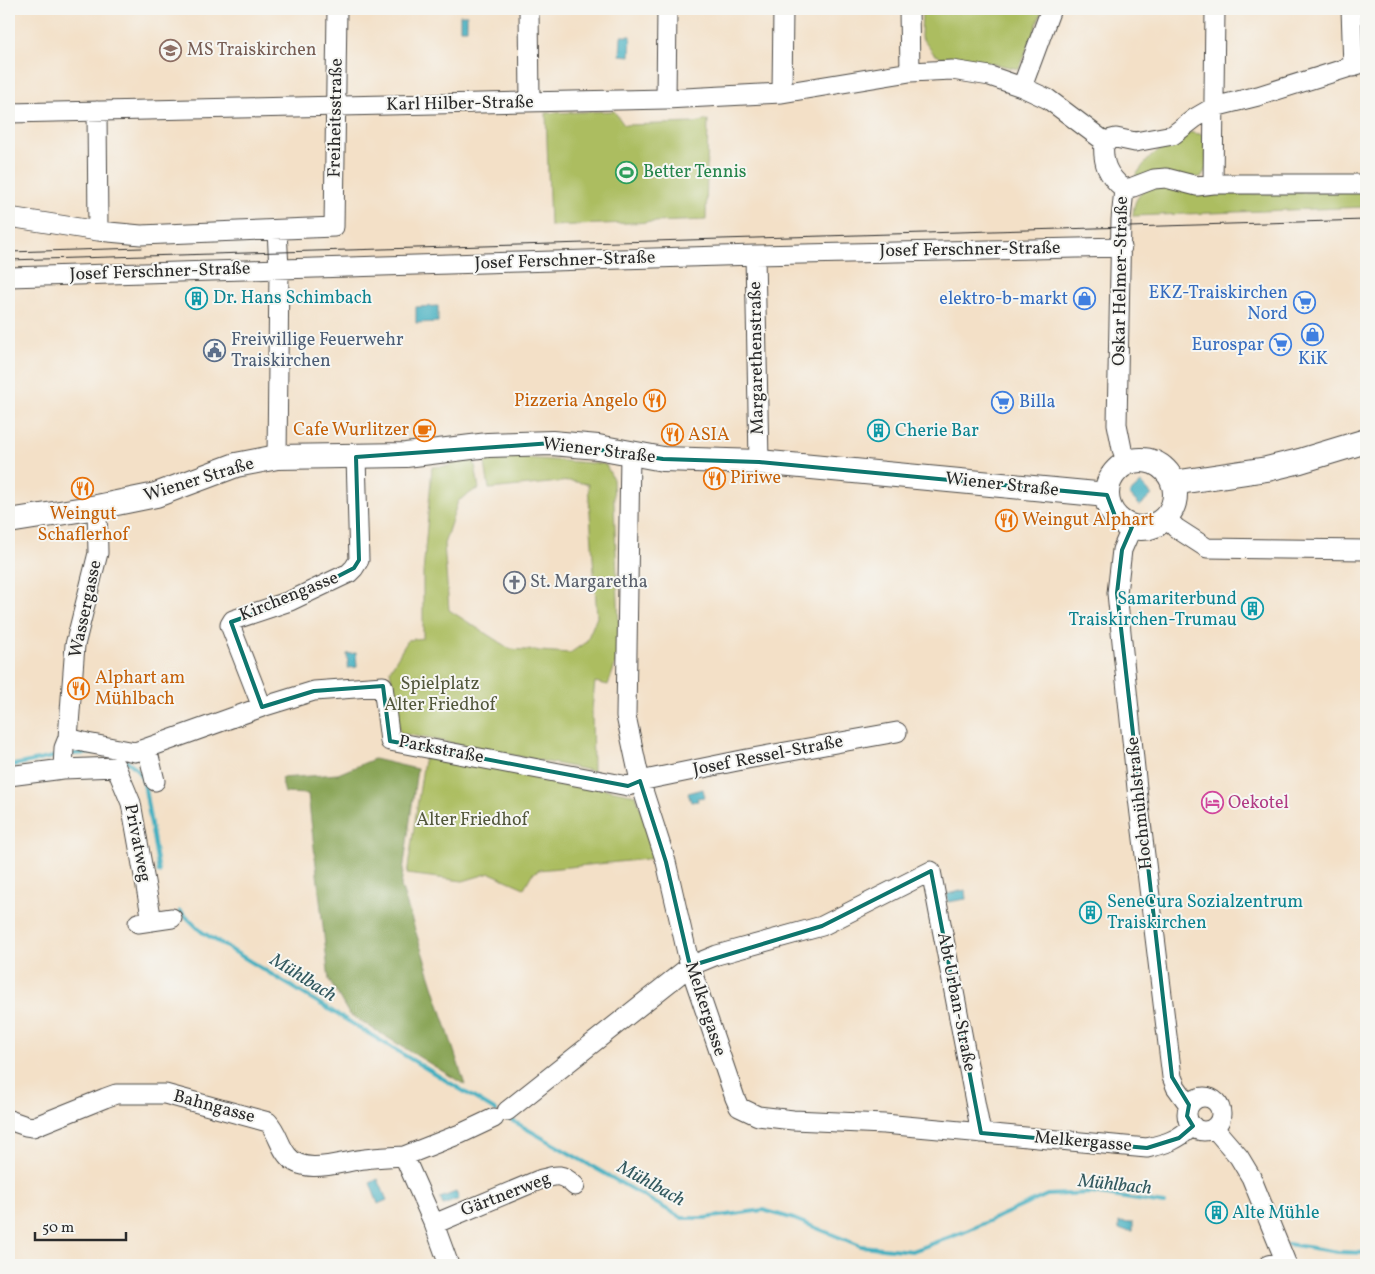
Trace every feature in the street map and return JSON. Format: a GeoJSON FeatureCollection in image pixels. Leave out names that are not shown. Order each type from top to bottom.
{"type":"FeatureCollection","features":[{"type":"Feature","properties":{"kind":"main road"},"geometry":{"type":"LineString","coordinates":[[1173,483],[1267,468],[1366,441]]}},
{"type":"Feature","properties":{"kind":"main road","name":"Wiener Straße"},"geometry":{"type":"LineString","coordinates":[[9,521],[97,508],[156,494],[236,465],[277,457],[406,455],[488,445],[552,443],[598,447],[663,459],[759,462],[1107,495]]}},
{"type":"Feature","properties":{"kind":"main road"},"geometry":{"type":"LineString","coordinates":[[1140,460],[1151,462],[1160,466],[1169,475],[1173,483],[1174,501],[1171,509],[1165,517],[1150,526],[1140,528],[1123,523],[1115,516],[1109,505],[1107,487],[1114,473],[1127,463],[1140,460]]}},
{"type":"Feature","properties":{"kind":"street","name":"Freiheitsstraße"},"geometry":{"type":"LineString","coordinates":[[278,230],[334,227],[337,9]]}},
{"type":"Feature","properties":{"kind":"street"},"geometry":{"type":"LineString","coordinates":[[529,9],[530,102]]}},
{"type":"Feature","properties":{"kind":"street"},"geometry":{"type":"LineString","coordinates":[[666,9],[666,99]]}},
{"type":"Feature","properties":{"kind":"street"},"geometry":{"type":"LineString","coordinates":[[782,93],[783,9]]}},
{"type":"Feature","properties":{"kind":"street"},"geometry":{"type":"LineString","coordinates":[[909,9],[910,72],[952,70],[990,76],[1022,87],[1048,99],[1104,141],[1116,138],[1135,142],[1173,135],[1195,118],[1214,107],[1258,96],[1360,64],[1351,9]]}},
{"type":"Feature","properties":{"kind":"street"},"geometry":{"type":"LineString","coordinates":[[1022,87],[1051,9]]}},
{"type":"Feature","properties":{"kind":"street"},"geometry":{"type":"LineString","coordinates":[[1212,184],[1215,9]]}},
{"type":"Feature","properties":{"kind":"street","name":"Karl Hilber-Straße"},"geometry":{"type":"LineString","coordinates":[[9,113],[666,99],[782,93],[910,72]]}},
{"type":"Feature","properties":{"kind":"street"},"geometry":{"type":"LineString","coordinates":[[97,111],[98,230]]}},
{"type":"Feature","properties":{"kind":"street","name":"Oskar Helmer-Straße"},"geometry":{"type":"LineString","coordinates":[[1104,141],[1102,157],[1112,179],[1124,188],[1121,220],[1122,247],[1117,424],[1127,463]]}},
{"type":"Feature","properties":{"kind":"street"},"geometry":{"type":"LineString","coordinates":[[1124,188],[1133,187],[1154,178],[1166,178],[1197,186],[1212,184],[1366,184]]}},
{"type":"Feature","properties":{"kind":"street"},"geometry":{"type":"LineString","coordinates":[[9,217],[141,235],[278,230],[280,269],[277,457]]}},
{"type":"Feature","properties":{"kind":"street","name":"Josef Ferschner-Straße"},"geometry":{"type":"LineString","coordinates":[[9,276],[755,255],[1122,247]]}},
{"type":"Feature","properties":{"kind":"street","name":"Margarethenstraße"},"geometry":{"type":"LineString","coordinates":[[755,255],[759,462]]}},
{"type":"Feature","properties":{"kind":"street","name":"Melkergasse"},"geometry":{"type":"LineString","coordinates":[[630,454],[626,716],[640,782],[666,862],[690,966],[739,1107],[758,1116],[793,1120],[884,1124],[1147,1148],[1179,1138],[1193,1126]]}},
{"type":"Feature","properties":{"kind":"street","name":"Kirchengasse"},"geometry":{"type":"LineString","coordinates":[[262,707],[230,625],[231,622],[290,601],[349,573],[354,568],[359,560],[356,457]]}},
{"type":"Feature","properties":{"kind":"street","name":"Wassergasse"},"geometry":{"type":"LineString","coordinates":[[65,754],[75,645],[98,553],[97,508]]}},
{"type":"Feature","properties":{"kind":"street"},"geometry":{"type":"LineString","coordinates":[[1165,517],[1176,528],[1208,548],[1366,550]]}},
{"type":"Feature","properties":{"kind":"street","name":"Hochmühlstraße"},"geometry":{"type":"LineString","coordinates":[[1132,527],[1122,550],[1117,593],[1138,798],[1172,1077],[1176,1087],[1190,1105],[1187,1116],[1193,1126]]}},
{"type":"Feature","properties":{"kind":"street","name":"Parkstraße"},"geometry":{"type":"LineString","coordinates":[[65,754],[87,743],[135,752],[262,707],[314,691],[383,686],[390,741],[628,786],[640,782]]}},
{"type":"Feature","properties":{"kind":"street","name":"Josef Ressel-Straße"},"geometry":{"type":"LineString","coordinates":[[640,782],[747,759],[898,732]]}},
{"type":"Feature","properties":{"kind":"street"},"geometry":{"type":"LineString","coordinates":[[147,748],[155,781]]}},
{"type":"Feature","properties":{"kind":"street"},"geometry":{"type":"LineString","coordinates":[[9,776],[65,754]]}},
{"type":"Feature","properties":{"kind":"street","name":"Privatweg"},"geometry":{"type":"LineString","coordinates":[[65,754],[116,767],[131,803],[145,922],[172,918]]}},
{"type":"Feature","properties":{"kind":"street","name":"Bahngasse"},"geometry":{"type":"LineString","coordinates":[[9,1120],[33,1127],[116,1094],[165,1094],[268,1122],[275,1130],[286,1155],[294,1162],[304,1166],[316,1167],[365,1159],[404,1156],[460,1134],[501,1114],[690,966],[718,955],[822,926],[932,871]]}},
{"type":"Feature","properties":{"kind":"street","name":"Abt Urban-Straße"},"geometry":{"type":"LineString","coordinates":[[932,871],[981,1133]]}},
{"type":"Feature","properties":{"kind":"street"},"geometry":{"type":"LineString","coordinates":[[1190,1105],[1193,1101],[1203,1097],[1214,1099],[1222,1113],[1218,1124],[1214,1128],[1203,1131],[1193,1126]]}},
{"type":"Feature","properties":{"kind":"street"},"geometry":{"type":"LineString","coordinates":[[1214,1128],[1239,1157],[1252,1177],[1280,1264]]}},
{"type":"Feature","properties":{"kind":"street"},"geometry":{"type":"LineString","coordinates":[[404,1156],[434,1224],[449,1265]]}},
{"type":"Feature","properties":{"kind":"street","name":"Gärtnerweg"},"geometry":{"type":"LineString","coordinates":[[434,1224],[539,1180],[557,1175],[566,1177],[575,1186]]}},
{"type":"Feature","properties":{"kind":"highlighted area"},"geometry":{"type":"Polygon","coordinates":[[[552,443],[663,459],[759,462],[1107,495],[1115,516],[1132,527],[1122,550],[1117,593],[1172,1077],[1189,1105],[1187,1116],[1193,1126],[1179,1138],[1147,1148],[981,1133],[931,871],[822,926],[690,966],[666,862],[640,781],[628,786],[390,741],[383,686],[314,691],[262,707],[231,622],[290,601],[354,568],[359,560],[356,457],[552,443]]]}},
{"type":"Feature","properties":{"kind":"green space"},"geometry":{"type":"Polygon","coordinates":[[[922,9],[1043,9],[1019,69],[970,59],[940,57],[934,54],[921,37],[922,9]]]}},
{"type":"Feature","properties":{"kind":"green space","name":"Better Tennis"},"geometry":{"type":"Polygon","coordinates":[[[614,111],[624,125],[695,123],[708,120],[706,220],[550,226],[546,113],[614,111]]]}},
{"type":"Feature","properties":{"kind":"green space"},"geometry":{"type":"Polygon","coordinates":[[[1188,132],[1205,135],[1207,168],[1201,177],[1134,179],[1151,156],[1188,132]]]}},
{"type":"Feature","properties":{"kind":"green space"},"geometry":{"type":"Polygon","coordinates":[[[1157,182],[1206,195],[1366,191],[1366,207],[1133,216],[1139,195],[1157,182]]]}},
{"type":"Feature","properties":{"kind":"green space","name":"Spielplatz Alter Friedhof"},"geometry":{"type":"Polygon","coordinates":[[[484,457],[515,457],[603,464],[606,465],[613,479],[620,651],[608,685],[595,682],[592,709],[593,771],[400,733],[390,670],[408,640],[423,638],[423,574],[432,467],[449,466],[452,462],[474,459],[479,489],[458,501],[444,544],[449,610],[510,649],[570,653],[586,642],[597,617],[588,484],[570,481],[489,489],[484,457]]]}},
{"type":"Feature","properties":{"kind":"green space","name":"Alter Friedhof"},"geometry":{"type":"Polygon","coordinates":[[[425,754],[636,795],[657,858],[539,870],[532,874],[524,888],[490,873],[463,881],[407,874],[425,754]]]}},
{"type":"Feature","properties":{"kind":"green space"},"geometry":{"type":"Polygon","coordinates":[[[374,759],[417,769],[401,886],[465,1085],[349,1014],[329,980],[308,794],[285,793],[281,778],[338,774],[374,759]]]}},
{"type":"Feature","properties":{"kind":"water"},"geometry":{"type":"Polygon","coordinates":[[[460,15],[467,15],[467,29],[460,29],[460,15]]]}},
{"type":"Feature","properties":{"kind":"water"},"geometry":{"type":"Polygon","coordinates":[[[621,36],[631,36],[630,56],[620,55],[621,36]]]}},
{"type":"Feature","properties":{"kind":"water"},"geometry":{"type":"Polygon","coordinates":[[[438,306],[438,322],[416,323],[416,307],[438,306]]]}},
{"type":"Feature","properties":{"kind":"water"},"geometry":{"type":"Polygon","coordinates":[[[1141,483],[1152,495],[1140,506],[1129,494],[1141,483]]]}},
{"type":"Feature","properties":{"kind":"water"},"geometry":{"type":"Polygon","coordinates":[[[356,653],[357,667],[348,668],[347,654],[356,653]]]}},
{"type":"Feature","properties":{"kind":"water"},"geometry":{"type":"Polygon","coordinates":[[[703,789],[705,797],[697,798],[698,801],[691,802],[688,793],[703,789]]]}},
{"type":"Feature","properties":{"kind":"water"},"geometry":{"type":"Polygon","coordinates":[[[965,890],[966,899],[948,902],[947,894],[965,890]]]}},
{"type":"Feature","properties":{"kind":"water"},"geometry":{"type":"Polygon","coordinates":[[[378,1179],[387,1200],[378,1204],[370,1183],[378,1179]]]}},
{"type":"Feature","properties":{"kind":"water"},"geometry":{"type":"Polygon","coordinates":[[[456,1192],[459,1199],[443,1205],[440,1198],[456,1192]]]}},
{"type":"Feature","properties":{"kind":"water"},"geometry":{"type":"Polygon","coordinates":[[[1119,1222],[1133,1223],[1133,1231],[1119,1230],[1119,1222]]]}},
{"type":"Feature","properties":{"kind":"waterway","name":"Mühlbach"},"geometry":{"type":"LineString","coordinates":[[70,754],[93,753]]}},
{"type":"Feature","properties":{"kind":"waterway","name":"Mühlbach"},"geometry":{"type":"LineString","coordinates":[[9,766],[58,756]]}},
{"type":"Feature","properties":{"kind":"waterway","name":"Mühlbach"},"geometry":{"type":"LineString","coordinates":[[119,758],[135,768],[144,783],[159,872]]}},
{"type":"Feature","properties":{"kind":"waterway","name":"Mühlbach"},"geometry":{"type":"LineString","coordinates":[[180,911],[202,932],[496,1111]]}},
{"type":"Feature","properties":{"kind":"waterway","name":"Mühlbach"},"geometry":{"type":"LineString","coordinates":[[506,1117],[682,1218],[705,1218],[763,1210],[794,1219],[861,1246],[912,1251],[964,1232],[1047,1195],[1092,1193],[1164,1204]]}},
{"type":"Feature","properties":{"kind":"waterway","name":"Mühlbach"},"geometry":{"type":"LineString","coordinates":[[1288,1244],[1338,1252],[1366,1253]]}},
{"type":"Feature","properties":{"kind":"tram line"},"geometry":{"type":"LineString","coordinates":[[9,260],[1366,220]]}},
{"type":"Feature","properties":{"kind":"tram line"},"geometry":{"type":"LineString","coordinates":[[9,252],[142,248]]}},
{"type":"Feature","properties":{"kind":"place","name":"MS Traiskirchen"},"geometry":{"type":"Point","coordinates":[171,50]}},
{"type":"Feature","properties":{"kind":"place","name":"Better Tennis"},"geometry":{"type":"Point","coordinates":[627,172]}},
{"type":"Feature","properties":{"kind":"place","name":"Dr. Hans Schimbach"},"geometry":{"type":"Point","coordinates":[197,298]}},
{"type":"Feature","properties":{"kind":"place","name":"elektro-b-markt"},"geometry":{"type":"Point","coordinates":[1084,299]}},
{"type":"Feature","properties":{"kind":"place","name":"EKZ-Traiskirchen Nord"},"geometry":{"type":"Point","coordinates":[1304,303]}},
{"type":"Feature","properties":{"kind":"place","name":"KiK"},"geometry":{"type":"Point","coordinates":[1313,334]}},
{"type":"Feature","properties":{"kind":"place","name":"Eurospar"},"geometry":{"type":"Point","coordinates":[1280,345]}},
{"type":"Feature","properties":{"kind":"place","name":"Freiwillige Feuerwehr Traiskirchen"},"geometry":{"type":"Point","coordinates":[215,350]}},
{"type":"Feature","properties":{"kind":"place","name":"Pizzeria Angelo"},"geometry":{"type":"Point","coordinates":[654,401]}},
{"type":"Feature","properties":{"kind":"place","name":"Billa"},"geometry":{"type":"Point","coordinates":[1003,402]}},
{"type":"Feature","properties":{"kind":"place","name":"Cafe Wurlitzer"},"geometry":{"type":"Point","coordinates":[425,430]}},
{"type":"Feature","properties":{"kind":"place","name":"Cherie Bar"},"geometry":{"type":"Point","coordinates":[879,431]}},
{"type":"Feature","properties":{"kind":"place","name":"ASIA"},"geometry":{"type":"Point","coordinates":[672,435]}},
{"type":"Feature","properties":{"kind":"place","name":"Piriwe"},"geometry":{"type":"Point","coordinates":[714,478]}},
{"type":"Feature","properties":{"kind":"place","name":"Weingut Schaflerhof"},"geometry":{"type":"Point","coordinates":[83,489]}},
{"type":"Feature","properties":{"kind":"place","name":"Weingut Alphart"},"geometry":{"type":"Point","coordinates":[1006,520]}},
{"type":"Feature","properties":{"kind":"place","name":"St. Margaretha"},"geometry":{"type":"Point","coordinates":[514,582]}},
{"type":"Feature","properties":{"kind":"place","name":"Samariterbund Traiskirchen-Trumau"},"geometry":{"type":"Point","coordinates":[1253,609]}},
{"type":"Feature","properties":{"kind":"place","name":"Alphart am Mühlbach"},"geometry":{"type":"Point","coordinates":[79,688]}},
{"type":"Feature","properties":{"kind":"place","name":"Oekotel"},"geometry":{"type":"Point","coordinates":[1212,803]}},
{"type":"Feature","properties":{"kind":"place","name":"SeneCura Sozialzentrum Traiskirchen"},"geometry":{"type":"Point","coordinates":[1091,912]}},
{"type":"Feature","properties":{"kind":"place","name":"Alte Mühle"},"geometry":{"type":"Point","coordinates":[1216,1213]}}]}
